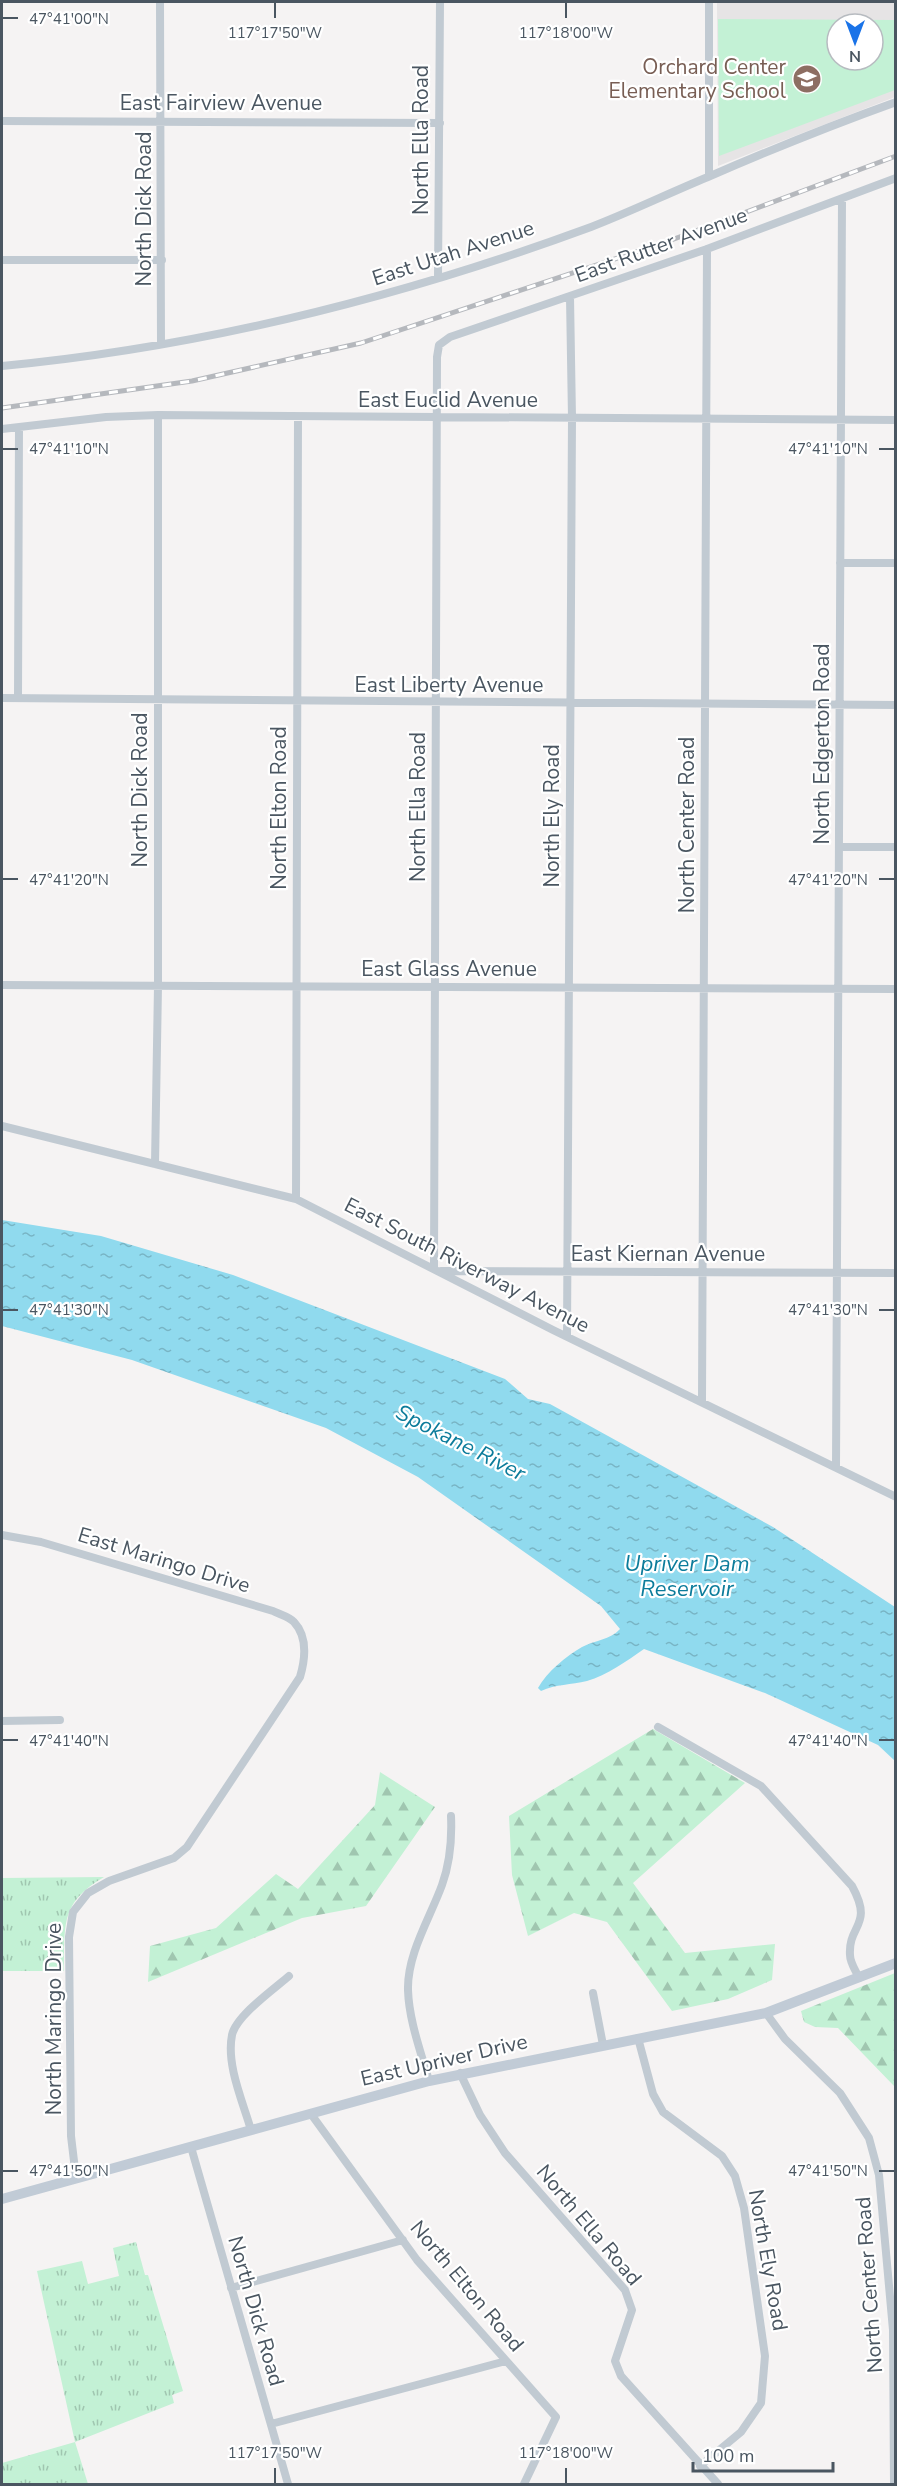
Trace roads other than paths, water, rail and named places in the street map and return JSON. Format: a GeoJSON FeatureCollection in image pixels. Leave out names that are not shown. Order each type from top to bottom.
{"type":"FeatureCollection","features":[{"type":"Feature","properties":{"kind":"main road","name":"East Upriver Drive"},"geometry":{"type":"LineString","coordinates":[[2,2199],[460,2073],[766,2013],[896,1963]]}},
{"type":"Feature","properties":{"kind":"street","name":"North Dick Road"},"geometry":{"type":"LineString","coordinates":[[160,2],[161,344]]}},
{"type":"Feature","properties":{"kind":"street","name":"North Ella Road"},"geometry":{"type":"LineString","coordinates":[[438,278],[440,2]]}},
{"type":"Feature","properties":{"kind":"street"},"geometry":{"type":"LineString","coordinates":[[709,2],[709,176]]}},
{"type":"Feature","properties":{"kind":"street","name":"East Utah Avenue"},"geometry":{"type":"LineString","coordinates":[[2,366],[161,344],[302,316],[438,278],[502,259],[594,226],[811,133],[896,102]]}},
{"type":"Feature","properties":{"kind":"street","name":"East Fairview Avenue"},"geometry":{"type":"LineString","coordinates":[[2,121],[440,123]]}},
{"type":"Feature","properties":{"kind":"street","name":"East Rutter Avenue"},"geometry":{"type":"LineString","coordinates":[[439,345],[450,337],[706,249],[896,178]]}},
{"type":"Feature","properties":{"kind":"street","name":"North Edgerton Road"},"geometry":{"type":"LineString","coordinates":[[836,1467],[842,200]]}},
{"type":"Feature","properties":{"kind":"street","name":"North Center Road"},"geometry":{"type":"LineString","coordinates":[[702,1401],[708,419],[706,249]]}},
{"type":"Feature","properties":{"kind":"street"},"geometry":{"type":"LineString","coordinates":[[2,260],[162,260]]}},
{"type":"Feature","properties":{"kind":"street","name":"North Ely Road"},"geometry":{"type":"LineString","coordinates":[[567,1336],[572,418],[570,297]]}},
{"type":"Feature","properties":{"kind":"street","name":"North Ella Road"},"geometry":{"type":"LineString","coordinates":[[437,1270],[435,987],[437,357],[439,345]]}},
{"type":"Feature","properties":{"kind":"street","name":"North Dick Road"},"geometry":{"type":"LineString","coordinates":[[155,1164],[158,986],[158,415]]}},
{"type":"Feature","properties":{"kind":"street","name":"East Euclid Avenue"},"geometry":{"type":"LineString","coordinates":[[2,429],[106,417],[158,415],[896,420]]}},
{"type":"Feature","properties":{"kind":"street","name":"North Elton Road"},"geometry":{"type":"LineString","coordinates":[[296,1199],[298,417]]}},
{"type":"Feature","properties":{"kind":"street"},"geometry":{"type":"LineString","coordinates":[[18,699],[19,427]]}},
{"type":"Feature","properties":{"kind":"street"},"geometry":{"type":"LineString","coordinates":[[840,563],[896,562]]}},
{"type":"Feature","properties":{"kind":"street","name":"East Liberty Avenue"},"geometry":{"type":"LineString","coordinates":[[2,698],[896,705]]}},
{"type":"Feature","properties":{"kind":"street"},"geometry":{"type":"LineString","coordinates":[[839,847],[896,847]]}},
{"type":"Feature","properties":{"kind":"street","name":"East Glass Avenue"},"geometry":{"type":"LineString","coordinates":[[2,985],[896,989]]}},
{"type":"Feature","properties":{"kind":"street","name":"East South Riverway Avenue"},"geometry":{"type":"LineString","coordinates":[[2,1126],[296,1199],[567,1336],[896,1497]]}},
{"type":"Feature","properties":{"kind":"street","name":"East Kiernan Avenue"},"geometry":{"type":"LineString","coordinates":[[437,1270],[896,1273]]}},
{"type":"Feature","properties":{"kind":"street","name":"East Maringo Drive"},"geometry":{"type":"LineString","coordinates":[[2,1535],[41,1542],[273,1611],[294,1622],[303,1640]]}},
{"type":"Feature","properties":{"kind":"street","name":"North Maringo Drive"},"geometry":{"type":"LineString","coordinates":[[76,2178],[71,2136],[69,1937],[73,1912],[88,1893],[109,1881],[159,1865],[174,1858],[187,1847],[300,1677],[305,1660],[303,1640]]}},
{"type":"Feature","properties":{"kind":"street"},"geometry":{"type":"LineString","coordinates":[[2,1721],[60,1719]]}},
{"type":"Feature","properties":{"kind":"street"},"geometry":{"type":"LineString","coordinates":[[658,1727],[761,1786],[852,1886],[860,1901],[862,1918],[852,1942],[850,1957],[859,1978]]}},
{"type":"Feature","properties":{"kind":"street"},"geometry":{"type":"LineString","coordinates":[[429,2081],[411,2016],[408,1989],[411,1964],[443,1882],[452,1841],[451,1816]]}},
{"type":"Feature","properties":{"kind":"street"},"geometry":{"type":"LineString","coordinates":[[251,2130],[232,2060],[232,2034],[244,2015],[289,1976]]}},
{"type":"Feature","properties":{"kind":"street"},"geometry":{"type":"LineString","coordinates":[[593,1993],[603,2045]]}},
{"type":"Feature","properties":{"kind":"street","name":"North Center Road"},"geometry":{"type":"LineString","coordinates":[[766,2013],[785,2039],[840,2093],[869,2138],[879,2175],[893,2330],[894,2484]]}},
{"type":"Feature","properties":{"kind":"street","name":"North Ely Road"},"geometry":{"type":"LineString","coordinates":[[638,2038],[653,2094],[663,2112],[722,2156],[735,2176],[744,2208],[765,2356],[760,2403],[741,2432],[700,2466]]}},
{"type":"Feature","properties":{"kind":"street","name":"North Ella Road"},"geometry":{"type":"LineString","coordinates":[[460,2073],[480,2115],[505,2153],[625,2290],[632,2310],[615,2361],[621,2376],[718,2484]]}},
{"type":"Feature","properties":{"kind":"street","name":"North Elton Road"},"geometry":{"type":"LineString","coordinates":[[311,2114],[439,2286],[556,2417],[524,2484]]}},
{"type":"Feature","properties":{"kind":"street","name":"North Dick Road"},"geometry":{"type":"LineString","coordinates":[[191,2147],[288,2484]]}},
{"type":"Feature","properties":{"kind":"street"},"geometry":{"type":"LineString","coordinates":[[231,2288],[403,2240]]}},
{"type":"Feature","properties":{"kind":"street"},"geometry":{"type":"LineString","coordinates":[[271,2424],[506,2361]]}},
{"type":"Feature","properties":{"kind":"water","name":"Upriver Dam Reservoir"},"geometry":{"type":"Polygon","coordinates":[[[2,1220],[101,1236],[233,1275],[505,1379],[528,1399],[550,1404],[773,1527],[895,1607],[895,1761],[878,1745],[765,1693],[644,1649],[602,1675],[541,1691],[538,1688],[542,1682],[563,1660],[582,1647],[607,1638],[620,1629],[601,1606],[418,1477],[326,1428],[132,1360],[2,1326],[2,1220]]]}},
{"type":"Feature","properties":{"kind":"railway"},"geometry":{"type":"LineString","coordinates":[[2,408],[192,381],[361,343],[666,242],[896,156]]}},
{"type":"Feature","properties":{"kind":"place","name":"Orchard Center Elementary School"},"geometry":{"type":"Point","coordinates":[807,79]}},
{"type":"Feature","properties":{"kind":"water label","name":"Spokane River"},"geometry":{"type":"Point","coordinates":[461,1442]}}]}
